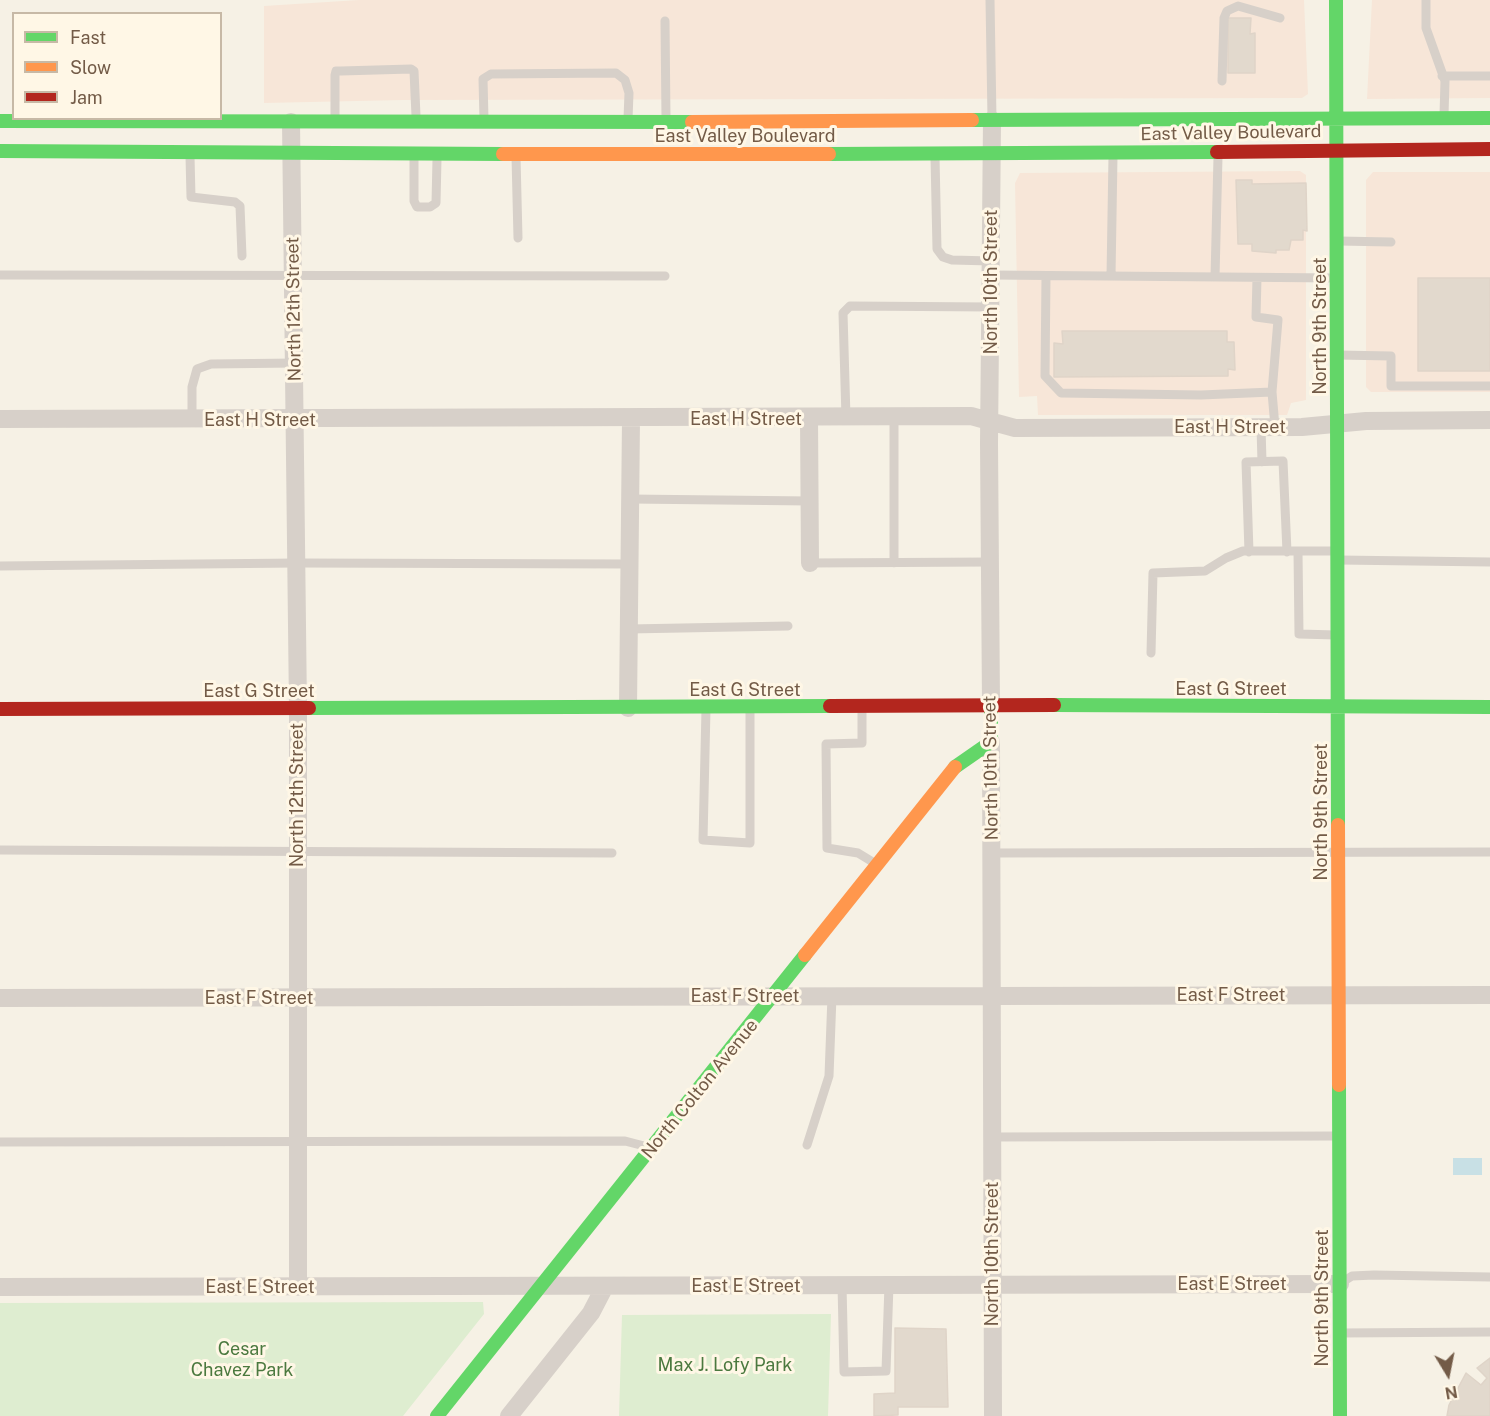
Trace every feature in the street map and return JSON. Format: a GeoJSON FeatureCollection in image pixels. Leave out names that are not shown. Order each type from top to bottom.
{"type":"FeatureCollection","features":[{"type":"Feature","properties":{"kind":"street","name":"North 9th Street"},"geometry":{"type":"LineString","coordinates":[[1336,0],[1340,1416]]}},
{"type":"Feature","properties":{"kind":"street","name":"East Valley Boulevard"},"geometry":{"type":"LineString","coordinates":[[0,121],[484,121],[627,127],[666,122],[1490,118]]}},
{"type":"Feature","properties":{"kind":"street","name":"North 10th Street"},"geometry":{"type":"LineString","coordinates":[[992,120],[989,562],[993,1416]]}},
{"type":"Feature","properties":{"kind":"street","name":"North 12th Street"},"geometry":{"type":"LineString","coordinates":[[291,122],[298,709],[298,1287]]}},
{"type":"Feature","properties":{"kind":"street","name":"East Valley Boulevard"},"geometry":{"type":"LineString","coordinates":[[0,151],[516,154],[625,149],[992,154],[1490,149]]}},
{"type":"Feature","properties":{"kind":"street","name":"East H Street"},"geometry":{"type":"LineString","coordinates":[[0,419],[630,419],[971,416],[1015,428],[1268,427],[1490,420]]}},
{"type":"Feature","properties":{"kind":"street"},"geometry":{"type":"LineString","coordinates":[[809,418],[810,563]]}},
{"type":"Feature","properties":{"kind":"street"},"geometry":{"type":"LineString","coordinates":[[627,708],[630,419]]}},
{"type":"Feature","properties":{"kind":"street","name":"East G Street"},"geometry":{"type":"LineString","coordinates":[[0,709],[750,708],[991,705],[1490,707]]}},
{"type":"Feature","properties":{"kind":"street","name":"North Colton Avenue"},"geometry":{"type":"LineString","coordinates":[[436,1416],[960,762],[991,742]]}},
{"type":"Feature","properties":{"kind":"street","name":"East F Street"},"geometry":{"type":"LineString","coordinates":[[0,998],[1490,995]]}},
{"type":"Feature","properties":{"kind":"street","name":"East E Street"},"geometry":{"type":"LineString","coordinates":[[0,1287],[1340,1284]]}},
{"type":"Feature","properties":{"kind":"street"},"geometry":{"type":"LineString","coordinates":[[509,1416],[591,1314],[605,1286]]}},
{"type":"Feature","properties":{"kind":"lane"},"geometry":{"type":"LineString","coordinates":[[990,0],[992,120]]}},
{"type":"Feature","properties":{"kind":"lane"},"geometry":{"type":"LineString","coordinates":[[1426,0],[1426,28],[1445,81],[1444,117]]}},
{"type":"Feature","properties":{"kind":"lane"},"geometry":{"type":"LineString","coordinates":[[1222,81],[1224,18],[1227,11],[1238,6],[1280,18]]}},
{"type":"Feature","properties":{"kind":"lane"},"geometry":{"type":"LineString","coordinates":[[666,21],[666,122]]}},
{"type":"Feature","properties":{"kind":"lane"},"geometry":{"type":"LineString","coordinates":[[335,122],[336,71],[411,69],[414,71],[416,122]]}},
{"type":"Feature","properties":{"kind":"lane"},"geometry":{"type":"LineString","coordinates":[[484,121],[483,79],[491,74],[616,73],[625,80],[629,93],[627,127]]}},
{"type":"Feature","properties":{"kind":"lane"},"geometry":{"type":"LineString","coordinates":[[1442,76],[1490,76]]}},
{"type":"Feature","properties":{"kind":"lane"},"geometry":{"type":"LineString","coordinates":[[190,151],[191,197],[235,202],[240,206],[242,256]]}},
{"type":"Feature","properties":{"kind":"lane"},"geometry":{"type":"LineString","coordinates":[[1215,277],[1218,151]]}},
{"type":"Feature","properties":{"kind":"lane"},"geometry":{"type":"LineString","coordinates":[[935,153],[937,249],[943,257],[952,260],[1046,276],[1338,278]]}},
{"type":"Feature","properties":{"kind":"lane"},"geometry":{"type":"LineString","coordinates":[[1111,276],[1113,153]]}},
{"type":"Feature","properties":{"kind":"lane"},"geometry":{"type":"LineString","coordinates":[[414,154],[414,201],[417,207],[430,207],[436,203],[438,154]]}},
{"type":"Feature","properties":{"kind":"lane"},"geometry":{"type":"LineString","coordinates":[[516,154],[518,238]]}},
{"type":"Feature","properties":{"kind":"lane"},"geometry":{"type":"LineString","coordinates":[[1338,241],[1391,242]]}},
{"type":"Feature","properties":{"kind":"lane"},"geometry":{"type":"LineString","coordinates":[[0,275],[665,276]]}},
{"type":"Feature","properties":{"kind":"lane"},"geometry":{"type":"LineString","coordinates":[[1046,276],[1045,376],[1060,393],[1272,392]]}},
{"type":"Feature","properties":{"kind":"lane"},"geometry":{"type":"LineString","coordinates":[[1257,278],[1256,317],[1278,320],[1272,392],[1262,462]]}},
{"type":"Feature","properties":{"kind":"lane"},"geometry":{"type":"LineString","coordinates":[[846,418],[843,314],[850,306],[991,307]]}},
{"type":"Feature","properties":{"kind":"lane"},"geometry":{"type":"LineString","coordinates":[[1338,355],[1391,356],[1391,386],[1490,386]]}},
{"type":"Feature","properties":{"kind":"lane"},"geometry":{"type":"LineString","coordinates":[[192,420],[192,387],[197,369],[211,364],[295,363]]}},
{"type":"Feature","properties":{"kind":"lane"},"geometry":{"type":"LineString","coordinates":[[894,418],[894,563]]}},
{"type":"Feature","properties":{"kind":"lane"},"geometry":{"type":"LineString","coordinates":[[1248,552],[1246,462],[1283,461],[1287,552]]}},
{"type":"Feature","properties":{"kind":"lane"},"geometry":{"type":"LineString","coordinates":[[630,499],[810,501]]}},
{"type":"Feature","properties":{"kind":"lane"},"geometry":{"type":"LineString","coordinates":[[1151,654],[1153,573],[1205,571],[1226,558],[1248,552],[1298,552],[1339,556],[1490,562]]}},
{"type":"Feature","properties":{"kind":"lane"},"geometry":{"type":"LineString","coordinates":[[1298,552],[1299,634],[1339,635]]}},
{"type":"Feature","properties":{"kind":"lane"},"geometry":{"type":"LineString","coordinates":[[810,563],[989,562]]}},
{"type":"Feature","properties":{"kind":"lane"},"geometry":{"type":"LineString","coordinates":[[0,566],[297,563],[630,564]]}},
{"type":"Feature","properties":{"kind":"lane"},"geometry":{"type":"LineString","coordinates":[[629,629],[789,626]]}},
{"type":"Feature","properties":{"kind":"lane"},"geometry":{"type":"LineString","coordinates":[[862,707],[862,743],[826,744],[827,848],[858,853],[878,866]]}},
{"type":"Feature","properties":{"kind":"lane"},"geometry":{"type":"LineString","coordinates":[[706,708],[704,840],[750,843],[750,708]]}},
{"type":"Feature","properties":{"kind":"lane"},"geometry":{"type":"LineString","coordinates":[[0,850],[612,853]]}},
{"type":"Feature","properties":{"kind":"lane"},"geometry":{"type":"LineString","coordinates":[[992,854],[1490,852]]}},
{"type":"Feature","properties":{"kind":"lane"},"geometry":{"type":"LineString","coordinates":[[807,1145],[830,1076],[832,996]]}},
{"type":"Feature","properties":{"kind":"lane"},"geometry":{"type":"LineString","coordinates":[[993,1137],[1340,1136]]}},
{"type":"Feature","properties":{"kind":"lane"},"geometry":{"type":"LineString","coordinates":[[0,1142],[626,1141],[653,1148]]}},
{"type":"Feature","properties":{"kind":"lane","name":"East E Street"},"geometry":{"type":"LineString","coordinates":[[1340,1284],[1352,1276],[1490,1277]]}},
{"type":"Feature","properties":{"kind":"lane"},"geometry":{"type":"LineString","coordinates":[[842,1285],[844,1372],[886,1371],[889,1285]]}},
{"type":"Feature","properties":{"kind":"lane"},"geometry":{"type":"LineString","coordinates":[[1341,1333],[1490,1332]]}},
{"type":"Feature","properties":{"kind":"shaded area"},"geometry":{"type":"Polygon","coordinates":[[[359,0],[1304,0],[1308,94],[1302,98],[403,100],[264,103],[264,6],[359,0]]]}},
{"type":"Feature","properties":{"kind":"shaded area"},"geometry":{"type":"Polygon","coordinates":[[[1372,0],[1490,0],[1490,98],[1367,99],[1372,0]]]}},
{"type":"Feature","properties":{"kind":"shaded area"},"geometry":{"type":"Polygon","coordinates":[[[1300,171],[1306,175],[1306,400],[1291,403],[1287,415],[1038,415],[1037,396],[1019,397],[1015,183],[1020,173],[1300,171]]]}},
{"type":"Feature","properties":{"kind":"shaded area"},"geometry":{"type":"Polygon","coordinates":[[[1373,172],[1490,172],[1490,392],[1371,392],[1366,387],[1366,180],[1373,172]]]}},
{"type":"Feature","properties":{"kind":"green space","name":"Cesar Chavez Park"},"geometry":{"type":"Polygon","coordinates":[[[483,1302],[484,1314],[403,1416],[0,1416],[0,1303],[483,1302]]]}},
{"type":"Feature","properties":{"kind":"green space","name":"Max J. Lofy Park"},"geometry":{"type":"Polygon","coordinates":[[[831,1314],[828,1416],[619,1416],[622,1315],[831,1314]]]}},
{"type":"Feature","properties":{"kind":"water"},"geometry":{"type":"Polygon","coordinates":[[[1453,1158],[1482,1158],[1482,1175],[1453,1175],[1453,1158]]]}},
{"type":"Feature","properties":{"kind":"building"},"geometry":{"type":"Polygon","coordinates":[[[1228,18],[1251,18],[1250,34],[1255,33],[1255,73],[1228,73],[1228,18]]]}},
{"type":"Feature","properties":{"kind":"building"},"geometry":{"type":"Polygon","coordinates":[[[1236,180],[1252,180],[1252,184],[1306,183],[1307,231],[1303,230],[1303,240],[1291,240],[1289,250],[1276,250],[1276,253],[1252,251],[1252,244],[1238,244],[1236,180]]]}},
{"type":"Feature","properties":{"kind":"building"},"geometry":{"type":"Polygon","coordinates":[[[1418,278],[1490,278],[1490,371],[1418,371],[1418,278]]]}},
{"type":"Feature","properties":{"kind":"building"},"geometry":{"type":"Polygon","coordinates":[[[1062,331],[1227,331],[1227,342],[1234,342],[1235,370],[1228,369],[1228,376],[1054,377],[1054,343],[1063,344],[1062,331]]]}},
{"type":"Feature","properties":{"kind":"building"},"geometry":{"type":"Polygon","coordinates":[[[895,1328],[946,1329],[948,1407],[898,1407],[898,1415],[874,1416],[874,1394],[895,1393],[895,1328]]]}},
{"type":"Feature","properties":{"kind":"building"},"geometry":{"type":"Polygon","coordinates":[[[1490,1358],[1490,1416],[1447,1416],[1449,1405],[1466,1373],[1481,1385],[1487,1378],[1477,1368],[1490,1358]]]}},
{"type":"Feature","properties":{"kind":"traffic: fast"},"geometry":{"type":"LineString","coordinates":[[1336,0],[1338,825]]}},
{"type":"Feature","properties":{"kind":"traffic: fast"},"geometry":{"type":"LineString","coordinates":[[972,120],[1490,118]]}},
{"type":"Feature","properties":{"kind":"traffic: fast"},"geometry":{"type":"LineString","coordinates":[[0,121],[692,122]]}},
{"type":"Feature","properties":{"kind":"traffic: fast"},"geometry":{"type":"LineString","coordinates":[[0,151],[503,154]]}},
{"type":"Feature","properties":{"kind":"traffic: fast"},"geometry":{"type":"LineString","coordinates":[[829,154],[1217,152]]}},
{"type":"Feature","properties":{"kind":"traffic: fast"},"geometry":{"type":"LineString","coordinates":[[955,767],[991,742],[991,705]]}},
{"type":"Feature","properties":{"kind":"traffic: fast"},"geometry":{"type":"LineString","coordinates":[[1054,705],[1490,707]]}},
{"type":"Feature","properties":{"kind":"traffic: fast"},"geometry":{"type":"LineString","coordinates":[[309,708],[830,706]]}},
{"type":"Feature","properties":{"kind":"traffic: fast"},"geometry":{"type":"LineString","coordinates":[[437,1416],[805,955]]}},
{"type":"Feature","properties":{"kind":"traffic: fast"},"geometry":{"type":"LineString","coordinates":[[1339,1085],[1340,1416]]}},
{"type":"Feature","properties":{"kind":"traffic: slow"},"geometry":{"type":"LineString","coordinates":[[692,122],[972,120]]}},
{"type":"Feature","properties":{"kind":"traffic: slow"},"geometry":{"type":"LineString","coordinates":[[503,154],[829,154]]}},
{"type":"Feature","properties":{"kind":"traffic: slow"},"geometry":{"type":"LineString","coordinates":[[805,955],[955,767]]}},
{"type":"Feature","properties":{"kind":"traffic: slow"},"geometry":{"type":"LineString","coordinates":[[1338,825],[1339,1085]]}},
{"type":"Feature","properties":{"kind":"traffic: jam"},"geometry":{"type":"LineString","coordinates":[[1217,152],[1490,149]]}},
{"type":"Feature","properties":{"kind":"traffic: jam"},"geometry":{"type":"LineString","coordinates":[[830,706],[1054,705]]}},
{"type":"Feature","properties":{"kind":"traffic: jam"},"geometry":{"type":"LineString","coordinates":[[0,709],[309,708]]}}]}
